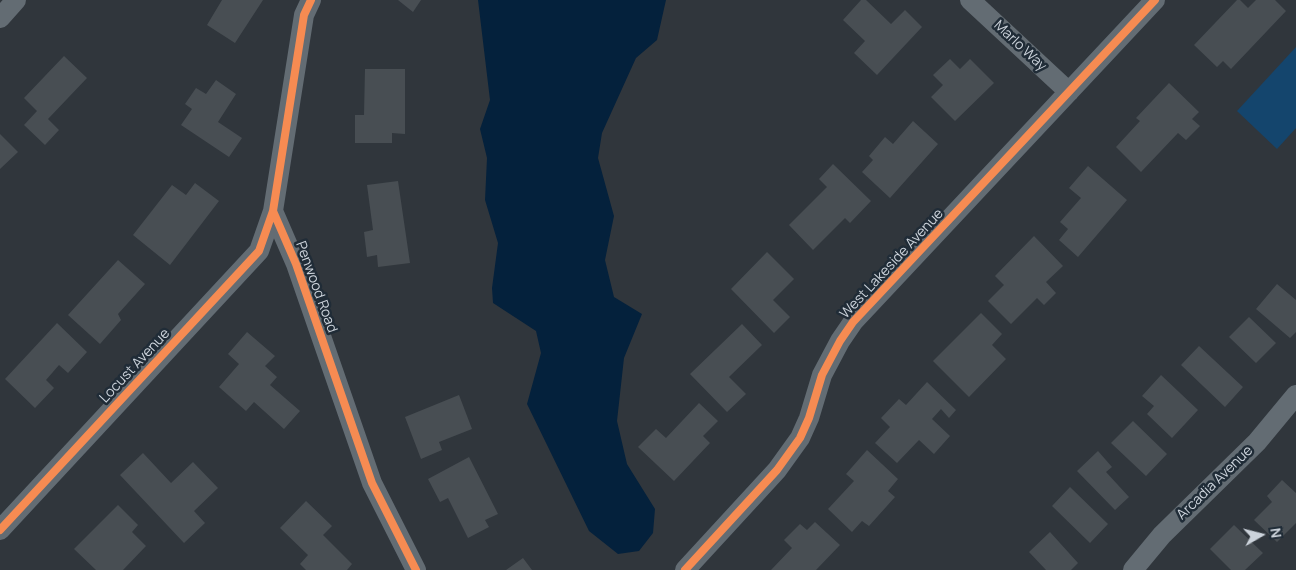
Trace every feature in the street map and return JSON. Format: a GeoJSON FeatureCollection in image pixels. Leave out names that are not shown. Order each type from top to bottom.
{"type":"FeatureCollection","features":[{"type":"Feature","properties":{"kind":"street"},"geometry":{"type":"LineString","coordinates":[[0,18],[16,0]]}},
{"type":"Feature","properties":{"kind":"street"},"geometry":{"type":"LineString","coordinates":[[273,211],[304,15],[311,0]]}},
{"type":"Feature","properties":{"kind":"street","name":"Marlo Way"},"geometry":{"type":"LineString","coordinates":[[970,0],[1069,92]]}},
{"type":"Feature","properties":{"kind":"street","name":"West Lakeside Avenue"},"geometry":{"type":"LineString","coordinates":[[685,570],[777,470],[800,438],[809,418],[822,375],[840,341],[853,322],[1154,0]]}},
{"type":"Feature","properties":{"kind":"street","name":"Locust Avenue"},"geometry":{"type":"LineString","coordinates":[[0,530],[259,251],[273,211]]}},
{"type":"Feature","properties":{"kind":"street","name":"Penwood Road"},"geometry":{"type":"LineString","coordinates":[[273,211],[296,264],[372,483],[416,570]]}},
{"type":"Feature","properties":{"kind":"street","name":"Arcadia Avenue"},"geometry":{"type":"LineString","coordinates":[[1133,570],[1162,535],[1257,442],[1296,395]]}},
{"type":"Feature","properties":{"kind":"shaded area"},"geometry":{"type":"Polygon","coordinates":[[[478,0],[666,0],[657,40],[636,58],[602,133],[598,158],[614,216],[605,260],[614,297],[642,314],[624,358],[617,421],[627,464],[655,509],[653,533],[639,551],[618,554],[589,531],[527,404],[541,353],[536,331],[493,303],[492,288],[498,243],[485,200],[487,158],[480,129],[490,100],[478,0]]]}},
{"type":"Feature","properties":{"kind":"shaded area"},"geometry":{"type":"Polygon","coordinates":[[[1296,47],[1296,128],[1277,149],[1237,111],[1296,47]]]}},
{"type":"Feature","properties":{"kind":"building"},"geometry":{"type":"Polygon","coordinates":[[[222,0],[263,0],[235,43],[207,25],[222,0]]]}},
{"type":"Feature","properties":{"kind":"building"},"geometry":{"type":"Polygon","coordinates":[[[398,0],[421,0],[413,12],[398,0]]]}},
{"type":"Feature","properties":{"kind":"building"},"geometry":{"type":"Polygon","coordinates":[[[861,0],[866,0],[891,24],[905,10],[922,27],[877,75],[854,53],[865,41],[843,20],[861,0]]]}},
{"type":"Feature","properties":{"kind":"building"},"geometry":{"type":"Polygon","coordinates":[[[1237,0],[1240,0],[1248,8],[1256,0],[1275,0],[1286,11],[1231,69],[1223,61],[1217,67],[1194,45],[1237,0]]]}},
{"type":"Feature","properties":{"kind":"building"},"geometry":{"type":"Polygon","coordinates":[[[64,56],[87,78],[48,119],[59,130],[45,145],[24,125],[37,111],[24,98],[64,56]]]}},
{"type":"Feature","properties":{"kind":"building"},"geometry":{"type":"Polygon","coordinates":[[[950,59],[960,69],[970,59],[994,83],[955,121],[931,97],[943,85],[933,75],[950,59]]]}},
{"type":"Feature","properties":{"kind":"building"},"geometry":{"type":"Polygon","coordinates":[[[365,69],[405,69],[405,134],[392,133],[392,143],[355,143],[355,115],[364,115],[365,69]]]}},
{"type":"Feature","properties":{"kind":"building"},"geometry":{"type":"Polygon","coordinates":[[[216,80],[236,94],[218,122],[242,138],[229,157],[181,125],[192,109],[185,104],[196,88],[206,94],[216,80]]]}},
{"type":"Feature","properties":{"kind":"building"},"geometry":{"type":"Polygon","coordinates":[[[1169,83],[1199,112],[1192,119],[1200,126],[1186,140],[1178,133],[1141,172],[1116,147],[1140,121],[1136,118],[1169,83]]]}},
{"type":"Feature","properties":{"kind":"building"},"geometry":{"type":"Polygon","coordinates":[[[913,121],[938,144],[890,198],[862,172],[873,160],[869,156],[885,137],[893,144],[913,121]]]}},
{"type":"Feature","properties":{"kind":"building"},"geometry":{"type":"Polygon","coordinates":[[[0,134],[18,152],[0,169],[0,134]]]}},
{"type":"Feature","properties":{"kind":"building"},"geometry":{"type":"Polygon","coordinates":[[[833,164],[871,201],[850,223],[845,218],[813,250],[789,225],[827,187],[819,179],[833,164]]]}},
{"type":"Feature","properties":{"kind":"building"},"geometry":{"type":"Polygon","coordinates":[[[1088,166],[1127,200],[1078,257],[1059,240],[1068,229],[1060,222],[1081,198],[1069,188],[1088,166]]]}},
{"type":"Feature","properties":{"kind":"building"},"geometry":{"type":"Polygon","coordinates":[[[398,181],[410,263],[378,267],[377,255],[367,257],[364,232],[373,230],[367,185],[398,181]]]}},
{"type":"Feature","properties":{"kind":"building"},"geometry":{"type":"Polygon","coordinates":[[[195,183],[219,201],[170,265],[133,235],[172,185],[186,195],[195,183]]]}},
{"type":"Feature","properties":{"kind":"building"},"geometry":{"type":"Polygon","coordinates":[[[1034,236],[1063,266],[1046,282],[1056,293],[1044,305],[1037,298],[1011,324],[988,301],[1004,285],[995,276],[1034,236]]]}},
{"type":"Feature","properties":{"kind":"building"},"geometry":{"type":"Polygon","coordinates":[[[767,252],[794,279],[773,300],[790,317],[774,333],[731,289],[767,252]]]}},
{"type":"Feature","properties":{"kind":"building"},"geometry":{"type":"Polygon","coordinates":[[[118,260],[145,284],[118,314],[121,320],[100,344],[68,315],[118,260]]]}},
{"type":"Feature","properties":{"kind":"building"},"geometry":{"type":"Polygon","coordinates":[[[1277,284],[1296,300],[1296,332],[1290,338],[1256,309],[1277,284]]]}},
{"type":"Feature","properties":{"kind":"building"},"geometry":{"type":"Polygon","coordinates":[[[981,313],[1002,334],[992,345],[1006,359],[969,397],[933,361],[981,313]]]}},
{"type":"Feature","properties":{"kind":"building"},"geometry":{"type":"Polygon","coordinates":[[[1249,317],[1276,343],[1256,363],[1229,337],[1249,317]]]}},
{"type":"Feature","properties":{"kind":"building"},"geometry":{"type":"Polygon","coordinates":[[[57,323],[87,352],[68,373],[59,365],[46,380],[54,388],[35,408],[5,379],[57,323]]]}},
{"type":"Feature","properties":{"kind":"building"},"geometry":{"type":"Polygon","coordinates":[[[742,324],[762,345],[729,377],[746,394],[727,412],[690,374],[742,324]]]}},
{"type":"Feature","properties":{"kind":"building"},"geometry":{"type":"Polygon","coordinates":[[[247,332],[275,356],[265,366],[277,377],[270,385],[300,411],[284,429],[254,402],[246,411],[219,387],[239,364],[228,354],[247,332]]]}},
{"type":"Feature","properties":{"kind":"building"},"geometry":{"type":"Polygon","coordinates":[[[1199,346],[1243,387],[1225,407],[1181,365],[1199,346]]]}},
{"type":"Feature","properties":{"kind":"building"},"geometry":{"type":"Polygon","coordinates":[[[1161,375],[1198,410],[1172,438],[1147,414],[1154,406],[1142,396],[1161,375]]]}},
{"type":"Feature","properties":{"kind":"building"},"geometry":{"type":"Polygon","coordinates":[[[927,382],[956,410],[949,418],[941,409],[932,419],[950,436],[934,454],[919,440],[897,463],[875,443],[890,427],[881,418],[899,399],[906,405],[927,382]]]}},
{"type":"Feature","properties":{"kind":"building"},"geometry":{"type":"Polygon","coordinates":[[[459,395],[472,429],[439,442],[442,450],[421,459],[405,417],[459,395]]]}},
{"type":"Feature","properties":{"kind":"building"},"geometry":{"type":"Polygon","coordinates":[[[699,403],[718,421],[703,436],[710,443],[674,481],[638,447],[656,429],[666,438],[699,403]]]}},
{"type":"Feature","properties":{"kind":"building"},"geometry":{"type":"Polygon","coordinates":[[[1133,421],[1167,454],[1146,476],[1111,443],[1133,421]]]}},
{"type":"Feature","properties":{"kind":"building"},"geometry":{"type":"Polygon","coordinates":[[[867,450],[898,479],[888,491],[895,497],[869,526],[862,521],[852,532],[828,509],[854,481],[846,474],[867,450]]]}},
{"type":"Feature","properties":{"kind":"building"},"geometry":{"type":"Polygon","coordinates":[[[1098,451],[1112,467],[1106,472],[1129,497],[1115,510],[1077,471],[1098,451]]]}},
{"type":"Feature","properties":{"kind":"building"},"geometry":{"type":"Polygon","coordinates":[[[143,453],[171,483],[193,462],[218,488],[194,511],[205,523],[184,543],[120,475],[143,453]]]}},
{"type":"Feature","properties":{"kind":"building"},"geometry":{"type":"Polygon","coordinates":[[[469,457],[498,514],[485,520],[489,527],[468,538],[448,498],[440,502],[428,479],[469,457]]]}},
{"type":"Feature","properties":{"kind":"building"},"geometry":{"type":"Polygon","coordinates":[[[1282,480],[1296,493],[1296,523],[1277,542],[1254,520],[1272,502],[1267,496],[1282,480]]]}},
{"type":"Feature","properties":{"kind":"building"},"geometry":{"type":"Polygon","coordinates":[[[1070,487],[1108,524],[1090,543],[1052,506],[1070,487]]]}},
{"type":"Feature","properties":{"kind":"building"},"geometry":{"type":"Polygon","coordinates":[[[306,501],[332,526],[323,535],[352,564],[347,570],[306,570],[300,564],[308,555],[280,528],[306,501]]]}},
{"type":"Feature","properties":{"kind":"building"},"geometry":{"type":"Polygon","coordinates":[[[118,505],[138,525],[132,532],[146,546],[123,570],[96,570],[74,549],[118,505]]]}},
{"type":"Feature","properties":{"kind":"building"},"geometry":{"type":"Polygon","coordinates":[[[815,522],[840,545],[816,570],[771,570],[792,548],[784,540],[800,524],[807,530],[815,522]]]}},
{"type":"Feature","properties":{"kind":"building"},"geometry":{"type":"Polygon","coordinates":[[[1234,525],[1263,553],[1245,570],[1231,570],[1210,549],[1234,525]]]}},
{"type":"Feature","properties":{"kind":"building"},"geometry":{"type":"Polygon","coordinates":[[[1050,532],[1078,563],[1071,570],[1046,570],[1029,552],[1050,532]]]}},
{"type":"Feature","properties":{"kind":"building"},"geometry":{"type":"Polygon","coordinates":[[[523,558],[532,570],[506,570],[523,558]]]}},
{"type":"Feature","properties":{"kind":"cycle path"},"geometry":{"type":"LineString","coordinates":[[311,0],[304,15],[273,211],[296,264],[372,483],[416,570]]}},
{"type":"Feature","properties":{"kind":"cycle path"},"geometry":{"type":"LineString","coordinates":[[685,570],[777,470],[800,438],[809,418],[822,375],[840,341],[853,322],[1155,0]]}},
{"type":"Feature","properties":{"kind":"cycle path"},"geometry":{"type":"LineString","coordinates":[[0,530],[259,251],[273,211]]}}]}
